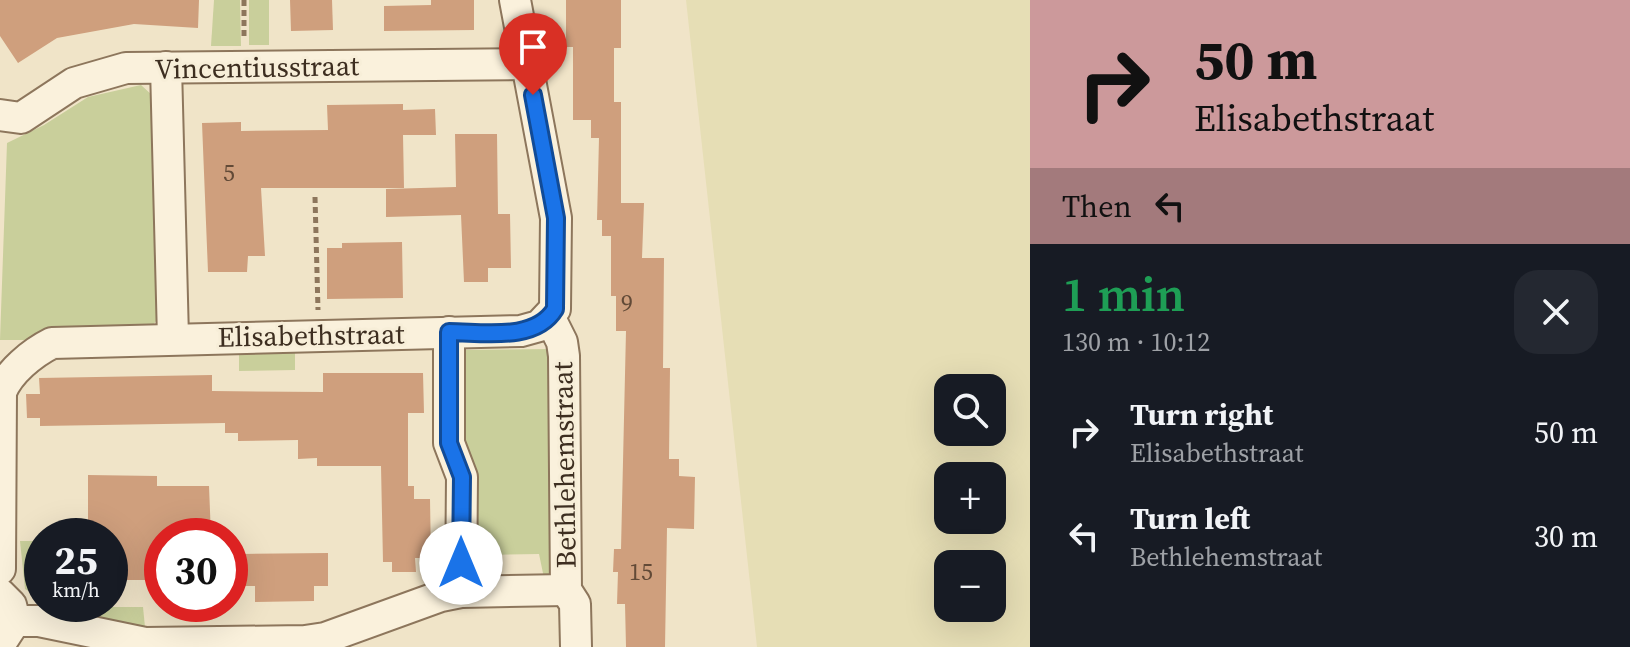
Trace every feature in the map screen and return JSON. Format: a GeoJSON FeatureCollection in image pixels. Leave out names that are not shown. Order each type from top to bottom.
{"type":"FeatureCollection","features":[{"type":"Feature","properties":{"kind":"street"},"geometry":{"type":"LineString","coordinates":[[515,0],[556,218],[557,294],[550,318]]}},
{"type":"Feature","properties":{"kind":"street","name":"Vincentiusstraat"},"geometry":{"type":"LineString","coordinates":[[0,115],[21,118],[88,77],[126,68],[527,64]]}},
{"type":"Feature","properties":{"kind":"street"},"geometry":{"type":"LineString","coordinates":[[166,67],[173,338]]}},
{"type":"Feature","properties":{"kind":"street","name":"Elisabethstraat"},"geometry":{"type":"LineString","coordinates":[[0,569],[1,392],[8,377],[39,349],[52,343],[521,331],[539,326],[550,318]]}},
{"type":"Feature","properties":{"kind":"street","name":"Bethlehemstraat"},"geometry":{"type":"LineString","coordinates":[[550,318],[562,342],[564,356],[566,590],[575,604],[576,647]]}},
{"type":"Feature","properties":{"kind":"street"},"geometry":{"type":"LineString","coordinates":[[449,332],[449,443],[462,477],[461,592]]}},
{"type":"Feature","properties":{"kind":"street"},"geometry":{"type":"LineString","coordinates":[[0,594],[11,605],[8,632],[39,621],[145,643],[305,641],[325,638],[441,596],[461,592],[566,590]]}},
{"type":"Feature","properties":{"kind":"path"},"geometry":{"type":"LineString","coordinates":[[244,0],[246,66]]}},
{"type":"Feature","properties":{"kind":"path"},"geometry":{"type":"LineString","coordinates":[[315,197],[319,335]]}},
{"type":"Feature","properties":{"kind":"shaded area"},"geometry":{"type":"Polygon","coordinates":[[[686,0],[1030,0],[1030,647],[757,647],[686,0]]]}},
{"type":"Feature","properties":{"kind":"green space"},"geometry":{"type":"Polygon","coordinates":[[[214,0],[240,0],[241,46],[211,46],[214,0]]]}},
{"type":"Feature","properties":{"kind":"green space"},"geometry":{"type":"Polygon","coordinates":[[[249,0],[269,0],[269,45],[249,45],[249,0]]]}},
{"type":"Feature","properties":{"kind":"green space"},"geometry":{"type":"Polygon","coordinates":[[[141,85],[153,96],[157,320],[152,326],[32,340],[0,340],[7,143],[44,125],[88,97],[141,85]]]}},
{"type":"Feature","properties":{"kind":"green space"},"geometry":{"type":"Polygon","coordinates":[[[239,345],[295,346],[295,370],[239,371],[239,345]]]}},
{"type":"Feature","properties":{"kind":"green space"},"geometry":{"type":"Polygon","coordinates":[[[551,349],[553,575],[544,578],[539,554],[484,555],[483,578],[478,579],[475,575],[460,350],[551,349]]]}},
{"type":"Feature","properties":{"kind":"green space"},"geometry":{"type":"Polygon","coordinates":[[[20,541],[24,541],[24,579],[20,541]]]}},
{"type":"Feature","properties":{"kind":"green space"},"geometry":{"type":"Polygon","coordinates":[[[128,607],[143,607],[145,627],[119,622],[128,622],[128,607]]]}},
{"type":"Feature","properties":{"kind":"building"},"geometry":{"type":"Polygon","coordinates":[[[0,0],[199,0],[198,28],[134,24],[57,38],[18,63],[0,36],[0,0]]]}},
{"type":"Feature","properties":{"kind":"building"},"geometry":{"type":"Polygon","coordinates":[[[290,0],[332,0],[333,30],[291,31],[290,0]]]}},
{"type":"Feature","properties":{"kind":"building"},"geometry":{"type":"Polygon","coordinates":[[[431,0],[474,0],[474,30],[384,31],[384,6],[431,5],[431,0]]]}},
{"type":"Feature","properties":{"kind":"building"},"geometry":{"type":"Polygon","coordinates":[[[566,0],[621,0],[621,48],[614,48],[614,102],[621,102],[621,203],[644,203],[642,258],[664,258],[663,368],[670,368],[669,459],[679,459],[679,476],[695,477],[694,529],[667,528],[665,647],[626,647],[625,604],[617,604],[618,572],[613,572],[614,549],[621,549],[626,331],[616,331],[616,296],[611,296],[611,236],[602,236],[602,220],[597,220],[599,138],[591,138],[591,120],[573,120],[573,47],[566,47],[566,0]]]}},
{"type":"Feature","properties":{"kind":"building"},"geometry":{"type":"Polygon","coordinates":[[[403,104],[403,110],[435,109],[436,135],[403,135],[404,188],[261,188],[265,256],[248,256],[247,272],[208,272],[202,123],[241,122],[241,131],[328,130],[327,105],[403,104]]]}},
{"type":"Feature","properties":{"kind":"building"},"geometry":{"type":"Polygon","coordinates":[[[455,134],[497,134],[498,214],[510,214],[511,268],[488,268],[488,282],[464,282],[461,215],[386,217],[386,189],[456,187],[455,134]]]}},
{"type":"Feature","properties":{"kind":"building"},"geometry":{"type":"Polygon","coordinates":[[[402,242],[403,298],[327,299],[327,248],[342,248],[342,243],[402,242]]]}},
{"type":"Feature","properties":{"kind":"building"},"geometry":{"type":"Polygon","coordinates":[[[323,373],[423,373],[424,413],[408,413],[408,486],[414,486],[414,499],[430,499],[431,558],[415,558],[416,572],[392,572],[392,562],[383,562],[381,466],[317,466],[317,458],[298,459],[298,440],[238,441],[238,433],[225,433],[225,423],[40,426],[40,418],[27,418],[26,394],[40,394],[39,378],[212,375],[212,391],[323,392],[323,373]]]}},
{"type":"Feature","properties":{"kind":"building"},"geometry":{"type":"Polygon","coordinates":[[[88,475],[157,476],[157,486],[209,486],[210,518],[144,518],[144,580],[128,580],[128,518],[88,518],[88,475]]]}},
{"type":"Feature","properties":{"kind":"building"},"geometry":{"type":"Polygon","coordinates":[[[328,553],[328,586],[314,586],[314,601],[255,602],[255,586],[248,586],[248,554],[328,553]]]}},
{"type":"Feature","properties":{"kind":"route"},"geometry":{"type":"LineString","coordinates":[[461,563],[462,477],[449,443],[449,332],[521,331],[539,326],[550,318],[555,309],[556,218],[533,95]]}}]}
